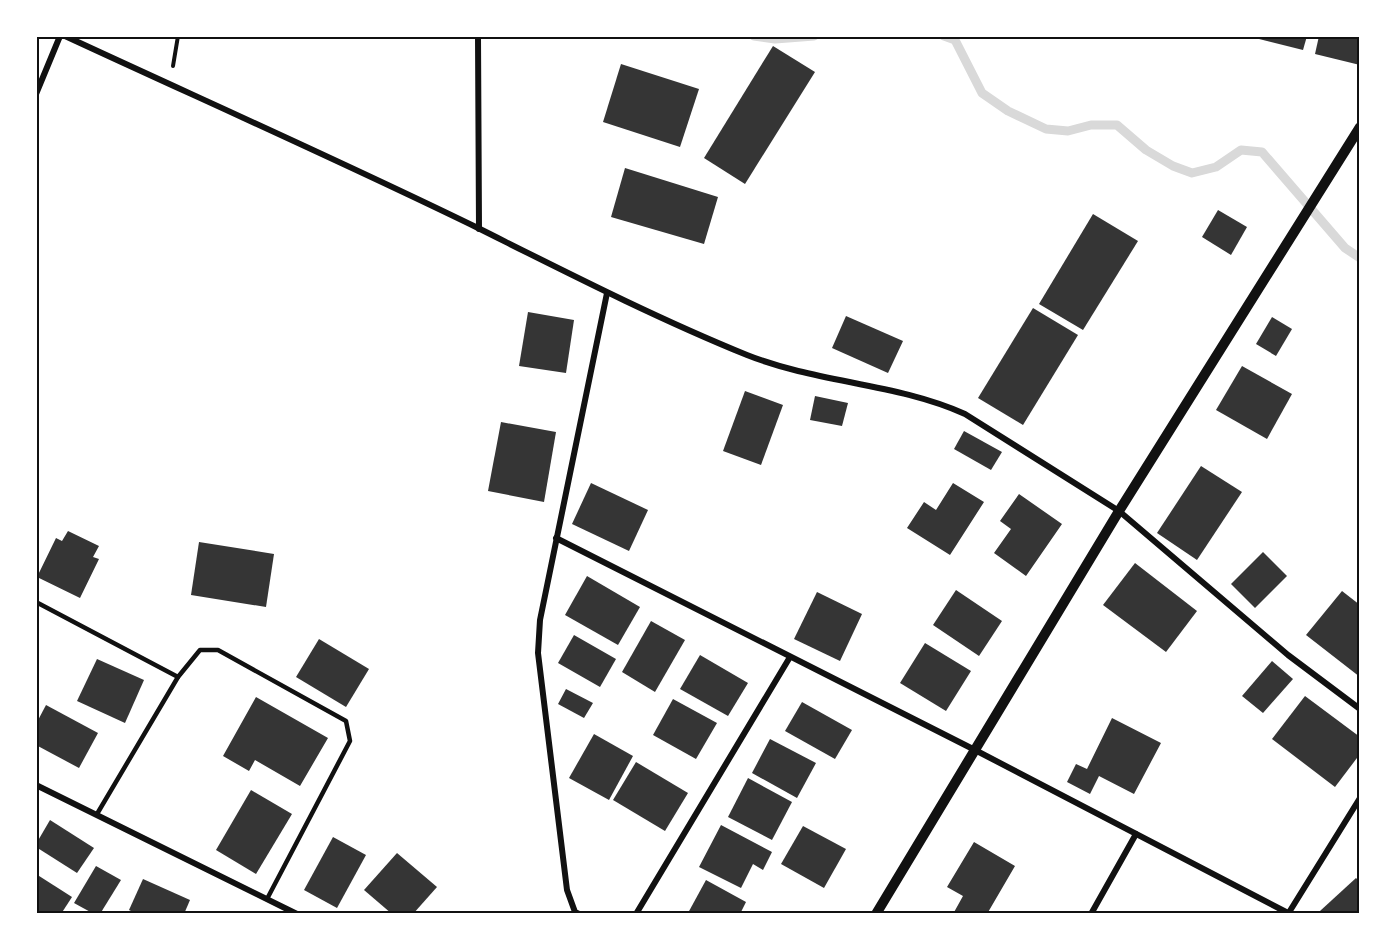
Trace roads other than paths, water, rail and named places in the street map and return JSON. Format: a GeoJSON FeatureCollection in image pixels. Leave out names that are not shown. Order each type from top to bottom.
{"type":"FeatureCollection","features":[{"type":"Feature","properties":{"kind":"street"},"geometry":{"type":"LineString","coordinates":[[36,94],[60,36]]}},
{"type":"Feature","properties":{"kind":"street"},"geometry":{"type":"LineString","coordinates":[[65,36],[479,229],[607,293],[750,356],[815,376],[939,402],[965,414],[1119,511],[1288,655],[1360,709]]}},
{"type":"Feature","properties":{"kind":"street"},"geometry":{"type":"LineString","coordinates":[[478,36],[479,229]]}},
{"type":"Feature","properties":{"kind":"street"},"geometry":{"type":"LineString","coordinates":[[876,914],[1119,511],[1360,127]]}},
{"type":"Feature","properties":{"kind":"street"},"geometry":{"type":"LineString","coordinates":[[579,914],[575,912],[567,890],[538,653],[540,620],[607,293]]}},
{"type":"Feature","properties":{"kind":"street"},"geometry":{"type":"LineString","coordinates":[[556,538],[975,750],[1288,914],[1360,798]]}},
{"type":"Feature","properties":{"kind":"street"},"geometry":{"type":"LineString","coordinates":[[636,914],[790,657]]}},
{"type":"Feature","properties":{"kind":"street"},"geometry":{"type":"LineString","coordinates":[[36,786],[297,914]]}},
{"type":"Feature","properties":{"kind":"street"},"geometry":{"type":"LineString","coordinates":[[1091,914],[1136,834]]}},
{"type":"Feature","properties":{"kind":"lane"},"geometry":{"type":"LineString","coordinates":[[36,602],[178,677]]}},
{"type":"Feature","properties":{"kind":"lane"},"geometry":{"type":"LineString","coordinates":[[97,814],[178,677],[200,650],[218,650],[346,721],[350,741],[267,899]]}},
{"type":"Feature","properties":{"kind":"waterway"},"geometry":{"type":"LineString","coordinates":[[754,36],[775,39],[814,36]]}},
{"type":"Feature","properties":{"kind":"waterway"},"geometry":{"type":"LineString","coordinates":[[944,36],[955,40],[982,93],[1008,111],[1046,129],[1068,131],[1091,125],[1117,125],[1146,150],[1173,166],[1192,173],[1216,167],[1241,150],[1262,152],[1345,248],[1360,258]]}}]}
